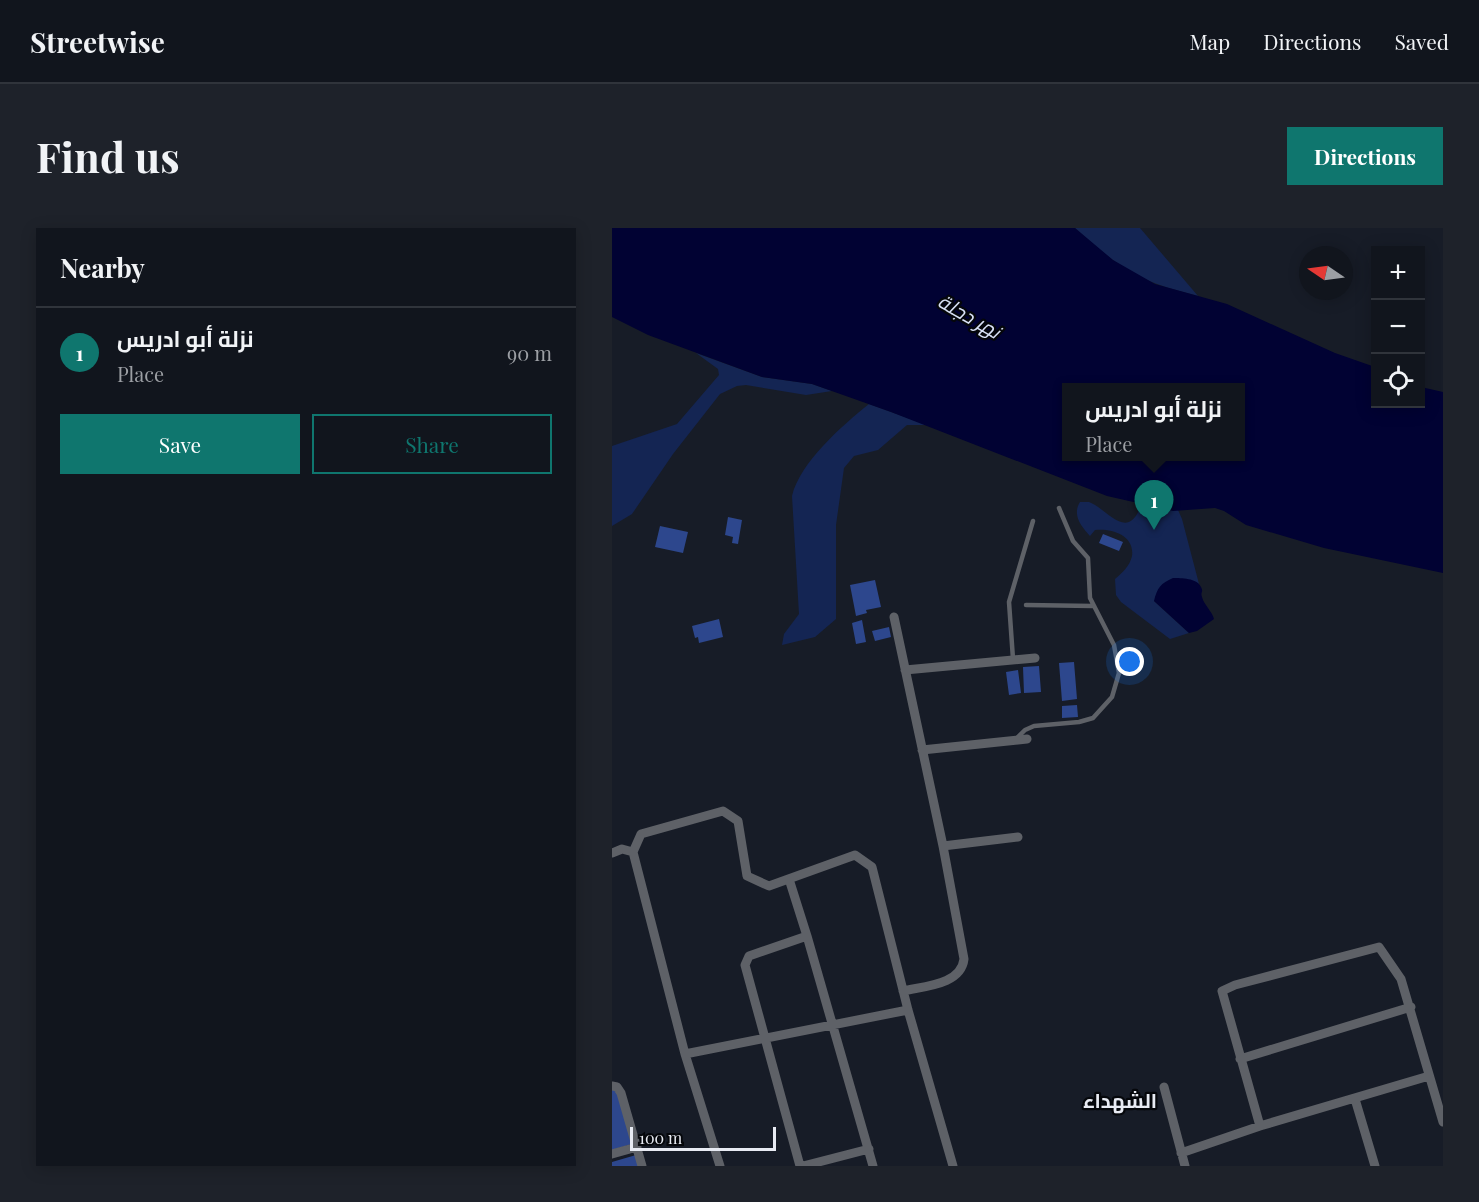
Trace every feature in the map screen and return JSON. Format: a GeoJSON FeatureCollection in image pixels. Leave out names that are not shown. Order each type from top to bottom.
{"type":"FeatureCollection","features":[{"type":"Feature","properties":{"kind":"street"},"geometry":{"type":"LineString","coordinates":[[894,617],[943,846],[963,953],[961,970],[952,978],[903,990]]}},
{"type":"Feature","properties":{"kind":"street"},"geometry":{"type":"LineString","coordinates":[[905,670],[1035,658]]}},
{"type":"Feature","properties":{"kind":"street"},"geometry":{"type":"LineString","coordinates":[[922,750],[1027,739]]}},
{"type":"Feature","properties":{"kind":"street"},"geometry":{"type":"LineString","coordinates":[[720,1166],[686,1054],[633,852],[641,834],[723,811],[738,821],[747,876],[769,886],[855,855],[872,867],[908,1010],[953,1166]]}},
{"type":"Feature","properties":{"kind":"street"},"geometry":{"type":"LineString","coordinates":[[943,846],[1018,837]]}},
{"type":"Feature","properties":{"kind":"street"},"geometry":{"type":"LineString","coordinates":[[612,853],[622,849],[633,852]]}},
{"type":"Feature","properties":{"kind":"street"},"geometry":{"type":"LineString","coordinates":[[789,879],[834,1026],[873,1166]]}},
{"type":"Feature","properties":{"kind":"street"},"geometry":{"type":"LineString","coordinates":[[807,936],[749,956],[746,965],[801,1166],[869,1149]]}},
{"type":"Feature","properties":{"kind":"street"},"geometry":{"type":"LineString","coordinates":[[1260,1126],[1222,991],[1235,985],[1379,947],[1401,979],[1443,1122]]}},
{"type":"Feature","properties":{"kind":"street"},"geometry":{"type":"LineString","coordinates":[[1240,1059],[1411,1007]]}},
{"type":"Feature","properties":{"kind":"street"},"geometry":{"type":"LineString","coordinates":[[686,1054],[908,1010]]}},
{"type":"Feature","properties":{"kind":"street"},"geometry":{"type":"LineString","coordinates":[[1181,1153],[1260,1126],[1429,1076]]}},
{"type":"Feature","properties":{"kind":"street"},"geometry":{"type":"LineString","coordinates":[[612,1086],[617,1087],[621,1093],[642,1166]]}},
{"type":"Feature","properties":{"kind":"street"},"geometry":{"type":"LineString","coordinates":[[1164,1087],[1185,1166]]}},
{"type":"Feature","properties":{"kind":"street"},"geometry":{"type":"LineString","coordinates":[[1355,1099],[1375,1166]]}},
{"type":"Feature","properties":{"kind":"street"},"geometry":{"type":"LineString","coordinates":[[612,1154],[637,1147]]}},
{"type":"Feature","properties":{"kind":"lane"},"geometry":{"type":"LineString","coordinates":[[1015,740],[1025,730],[1034,726],[1079,722],[1093,718],[1112,697],[1119,673],[1114,645],[1093,606],[1089,588],[1088,558],[1073,541],[1059,508]]}},
{"type":"Feature","properties":{"kind":"lane"},"geometry":{"type":"LineString","coordinates":[[1014,660],[1009,602],[1033,521]]}},
{"type":"Feature","properties":{"kind":"lane"},"geometry":{"type":"LineString","coordinates":[[1026,605],[1093,606]]}},
{"type":"Feature","properties":{"kind":"shaded area"},"geometry":{"type":"Polygon","coordinates":[[[1075,228],[1140,228],[1198,296],[1162,286],[1134,274],[1075,228]]]}},
{"type":"Feature","properties":{"kind":"shaded area"},"geometry":{"type":"Polygon","coordinates":[[[696,353],[762,377],[812,384],[832,391],[806,395],[746,385],[737,386],[720,394],[673,454],[632,514],[612,526],[612,446],[677,424],[719,375],[718,369],[696,353]]]}},
{"type":"Feature","properties":{"kind":"shaded area"},"geometry":{"type":"Polygon","coordinates":[[[869,404],[927,425],[907,425],[878,450],[854,456],[844,468],[836,525],[836,619],[815,637],[782,645],[784,634],[799,614],[792,496],[813,457],[847,422],[869,404]]]}},
{"type":"Feature","properties":{"kind":"shaded area"},"geometry":{"type":"Polygon","coordinates":[[[1080,502],[1089,502],[1122,522],[1134,519],[1139,510],[1149,506],[1178,510],[1199,584],[1193,581],[1154,601],[1189,633],[1170,639],[1121,602],[1116,595],[1115,579],[1131,560],[1130,543],[1121,534],[1108,530],[1095,530],[1090,536],[1077,516],[1080,502]]]}},
{"type":"Feature","properties":{"kind":"water","name":"نهر دجلة"},"geometry":{"type":"Polygon","coordinates":[[[612,228],[1075,228],[1113,260],[1155,284],[1227,304],[1335,353],[1371,366],[1371,408],[1425,408],[1425,388],[1443,392],[1443,573],[1324,548],[1246,525],[1215,508],[1173,511],[1107,496],[891,412],[812,384],[762,377],[648,335],[612,317],[612,228]]]}},
{"type":"Feature","properties":{"kind":"water"},"geometry":{"type":"Polygon","coordinates":[[[1173,578],[1192,580],[1201,587],[1203,600],[1214,619],[1197,631],[1189,633],[1154,601],[1160,586],[1173,578]]]}},
{"type":"Feature","properties":{"kind":"building"},"geometry":{"type":"Polygon","coordinates":[[[728,517],[742,520],[738,544],[732,543],[733,537],[725,535],[728,517]]]}},
{"type":"Feature","properties":{"kind":"building"},"geometry":{"type":"Polygon","coordinates":[[[660,526],[688,532],[683,553],[655,547],[660,526]]]}},
{"type":"Feature","properties":{"kind":"building"},"geometry":{"type":"Polygon","coordinates":[[[1103,534],[1123,542],[1119,551],[1099,543],[1103,534]]]}},
{"type":"Feature","properties":{"kind":"building"},"geometry":{"type":"Polygon","coordinates":[[[875,580],[881,607],[866,610],[867,613],[856,616],[850,585],[875,580]]]}},
{"type":"Feature","properties":{"kind":"building"},"geometry":{"type":"Polygon","coordinates":[[[719,619],[723,637],[699,643],[692,626],[719,619]]]}},
{"type":"Feature","properties":{"kind":"building"},"geometry":{"type":"Polygon","coordinates":[[[862,620],[866,642],[856,644],[852,623],[862,620]]]}},
{"type":"Feature","properties":{"kind":"building"},"geometry":{"type":"Polygon","coordinates":[[[889,627],[891,637],[875,641],[872,631],[889,627]]]}},
{"type":"Feature","properties":{"kind":"building"},"geometry":{"type":"Polygon","coordinates":[[[1074,662],[1077,699],[1062,701],[1059,663],[1074,662]]]}},
{"type":"Feature","properties":{"kind":"building"},"geometry":{"type":"Polygon","coordinates":[[[1039,666],[1041,692],[1024,693],[1023,667],[1039,666]]]}},
{"type":"Feature","properties":{"kind":"building"},"geometry":{"type":"Polygon","coordinates":[[[1018,670],[1021,693],[1009,695],[1006,672],[1018,670]]]}},
{"type":"Feature","properties":{"kind":"building"},"geometry":{"type":"Polygon","coordinates":[[[1077,705],[1078,717],[1062,718],[1062,706],[1077,705]]]}},
{"type":"Feature","properties":{"kind":"building"},"geometry":{"type":"Polygon","coordinates":[[[616,1089],[632,1144],[612,1150],[612,1090],[616,1089]]]}},
{"type":"Feature","properties":{"kind":"building"},"geometry":{"type":"Polygon","coordinates":[[[636,1155],[639,1166],[612,1166],[612,1162],[636,1155]]]}},
{"type":"Feature","properties":{"kind":"place","name":"نزلة أبو ادريس"},"geometry":{"type":"Point","coordinates":[1154,530]}},
{"type":"Feature","properties":{"kind":"district","name":"الشهداء"},"geometry":{"type":"Point","coordinates":[1120,1099]}}]}
